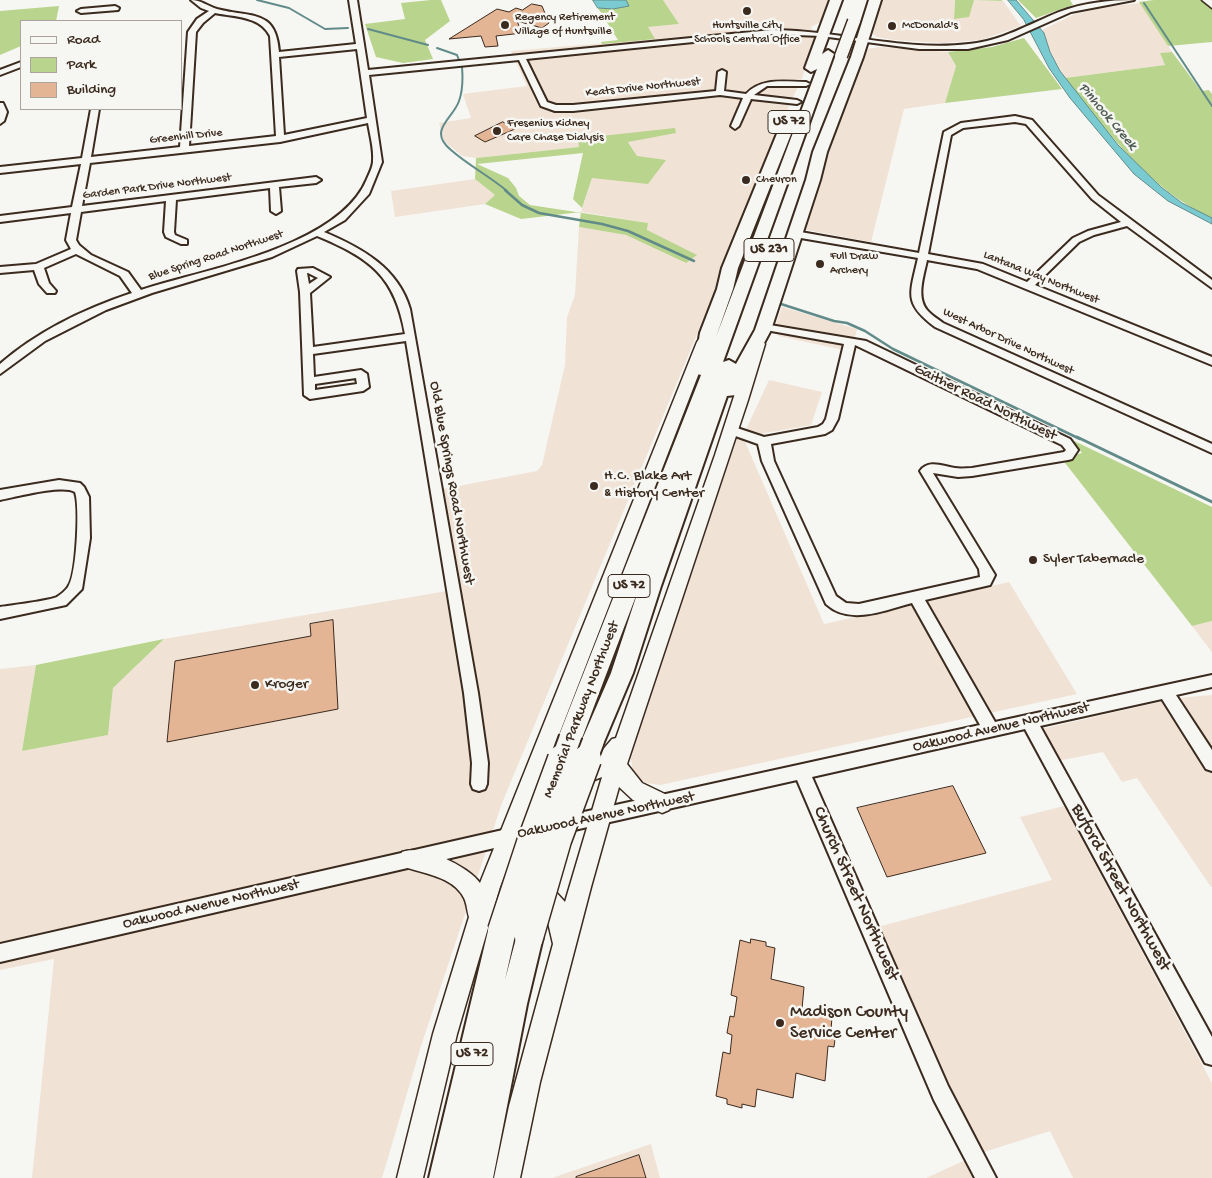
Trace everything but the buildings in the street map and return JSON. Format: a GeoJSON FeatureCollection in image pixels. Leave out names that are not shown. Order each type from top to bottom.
{"type":"FeatureCollection","features":[{"type":"Feature","properties":{"kind":"highway","name":"US 72"},"geometry":{"type":"LineString","coordinates":[[695,439],[763,329],[795,234],[820,152],[835,56],[822,34],[838,16],[836,0]]}},
{"type":"Feature","properties":{"kind":"highway","name":"US 72"},"geometry":{"type":"LineString","coordinates":[[695,439],[708,333],[725,289],[730,268],[797,102],[806,84],[835,56],[863,40],[875,0]]}},
{"type":"Feature","properties":{"kind":"highway","name":"Memorial Parkway Northwest"},"geometry":{"type":"LineString","coordinates":[[445,1178],[503,929],[557,840],[572,735],[622,673],[695,439],[801,130],[859,7]]}},
{"type":"Feature","properties":{"kind":"highway"},"geometry":{"type":"LineString","coordinates":[[838,16],[843,26],[859,26],[869,21]]}},
{"type":"Feature","properties":{"kind":"highway","name":"Memorial Parkway Northwest"},"geometry":{"type":"LineString","coordinates":[[695,439],[773,238],[835,56],[838,16]]}},
{"type":"Feature","properties":{"kind":"highway"},"geometry":{"type":"LineString","coordinates":[[768,175],[777,166],[794,137],[801,130]]}},
{"type":"Feature","properties":{"kind":"highway","name":"Memorial Parkway Northwest"},"geometry":{"type":"LineString","coordinates":[[477,1178],[513,1004],[503,929]]}},
{"type":"Feature","properties":{"kind":"main road"},"geometry":{"type":"LineString","coordinates":[[1207,0],[1212,6]]}},
{"type":"Feature","properties":{"kind":"main road"},"geometry":{"type":"LineString","coordinates":[[507,1178],[529,1073],[601,817],[763,329]]}},
{"type":"Feature","properties":{"kind":"main road"},"geometry":{"type":"LineString","coordinates":[[410,1178],[446,1034],[503,929],[508,837],[572,735],[708,333]]}},
{"type":"Feature","properties":{"kind":"main road"},"geometry":{"type":"LineString","coordinates":[[572,735],[551,743],[554,768],[564,778],[576,778],[595,772],[611,758],[628,733]]}},
{"type":"Feature","properties":{"kind":"main road"},"geometry":{"type":"LineString","coordinates":[[617,765],[631,788],[644,797],[662,803]]}},
{"type":"Feature","properties":{"kind":"main road"},"geometry":{"type":"LineString","coordinates":[[410,859],[448,870],[463,880],[470,886],[477,898],[503,929]]}},
{"type":"Feature","properties":{"kind":"main road"},"geometry":{"type":"LineString","coordinates":[[503,929],[495,895],[507,885],[530,884],[541,892],[556,908],[564,944]]}},
{"type":"Feature","properties":{"kind":"street"},"geometry":{"type":"LineString","coordinates":[[195,0],[202,7],[256,19],[268,25],[273,31],[280,139]]}},
{"type":"Feature","properties":{"kind":"street","name":"Blue Spring Road Northwest"},"geometry":{"type":"LineString","coordinates":[[0,370],[20,353],[77,319],[138,294],[278,252],[317,233],[346,214],[362,196],[374,178],[378,162],[366,74],[353,0]]}},
{"type":"Feature","properties":{"kind":"street"},"geometry":{"type":"LineString","coordinates":[[1076,0],[1081,8]]}},
{"type":"Feature","properties":{"kind":"street"},"geometry":{"type":"LineString","coordinates":[[366,74],[766,32],[791,31],[918,47],[950,48],[987,44],[1008,38],[1044,21],[1081,8],[1130,0]]}},
{"type":"Feature","properties":{"kind":"street"},"geometry":{"type":"LineString","coordinates":[[81,11],[115,7]]}},
{"type":"Feature","properties":{"kind":"street"},"geometry":{"type":"LineString","coordinates":[[184,149],[192,32],[200,21],[214,10]]}},
{"type":"Feature","properties":{"kind":"street"},"geometry":{"type":"LineString","coordinates":[[275,55],[361,46]]}},
{"type":"Feature","properties":{"kind":"street","name":"Keats Drive Northwest"},"geometry":{"type":"LineString","coordinates":[[522,57],[541,101],[555,108],[573,108],[720,93],[797,102]]}},
{"type":"Feature","properties":{"kind":"street"},"geometry":{"type":"LineString","coordinates":[[0,73],[20,64]]}},
{"type":"Feature","properties":{"kind":"street"},"geometry":{"type":"LineString","coordinates":[[720,93],[722,72]]}},
{"type":"Feature","properties":{"kind":"street"},"geometry":{"type":"LineString","coordinates":[[735,126],[747,95],[766,84],[806,84]]}},
{"type":"Feature","properties":{"kind":"street"},"geometry":{"type":"LineString","coordinates":[[0,105],[3,112],[0,121]]}},
{"type":"Feature","properties":{"kind":"street"},"geometry":{"type":"LineString","coordinates":[[95,110],[71,240],[77,250],[125,275],[138,294]]}},
{"type":"Feature","properties":{"kind":"street","name":"Greenhill Drive"},"geometry":{"type":"LineString","coordinates":[[0,170],[280,139],[373,120]]}},
{"type":"Feature","properties":{"kind":"street","name":"West Arbor Drive Northwest"},"geometry":{"type":"LineString","coordinates":[[1128,223],[1085,186],[1032,125],[1020,120],[961,126],[947,134],[916,292],[920,308],[927,318],[984,346],[1212,448]]}},
{"type":"Feature","properties":{"kind":"street","name":"Garden Park Drive Northwest"},"geometry":{"type":"LineString","coordinates":[[0,219],[316,180]]}},
{"type":"Feature","properties":{"kind":"street"},"geometry":{"type":"LineString","coordinates":[[274,186],[276,212]]}},
{"type":"Feature","properties":{"kind":"street"},"geometry":{"type":"LineString","coordinates":[[171,198],[169,232],[171,237],[184,242]]}},
{"type":"Feature","properties":{"kind":"street"},"geometry":{"type":"LineString","coordinates":[[1028,285],[1076,240],[1091,233],[1128,223],[1212,285]]}},
{"type":"Feature","properties":{"kind":"street","name":"Old Blue Springs Road Northwest"},"geometry":{"type":"LineString","coordinates":[[317,233],[355,250],[376,265],[391,279],[401,297],[411,337],[473,710],[480,763],[479,784]]}},
{"type":"Feature","properties":{"kind":"street","name":"Lantana Way Northwest"},"geometry":{"type":"LineString","coordinates":[[795,234],[979,266],[1212,362]]}},
{"type":"Feature","properties":{"kind":"street"},"geometry":{"type":"LineString","coordinates":[[0,270],[38,266],[77,250]]}},
{"type":"Feature","properties":{"kind":"street"},"geometry":{"type":"LineString","coordinates":[[38,266],[44,284],[50,291]]}},
{"type":"Feature","properties":{"kind":"street"},"geometry":{"type":"LineString","coordinates":[[305,292],[309,381]]}},
{"type":"Feature","properties":{"kind":"street","name":"Gaither Road Northwest"},"geometry":{"type":"LineString","coordinates":[[763,329],[862,343],[898,360],[908,367],[1066,442],[1072,450],[1068,456],[972,472],[958,473],[931,468],[926,471],[988,575],[985,581],[859,610],[848,610],[838,606],[831,600],[768,462],[764,441]]}},
{"type":"Feature","properties":{"kind":"street"},"geometry":{"type":"LineString","coordinates":[[308,351],[411,337]]}},
{"type":"Feature","properties":{"kind":"street"},"geometry":{"type":"LineString","coordinates":[[731,430],[764,441],[821,431],[828,427],[832,419],[850,342]]}},
{"type":"Feature","properties":{"kind":"street"},"geometry":{"type":"LineString","coordinates":[[0,495],[59,485],[78,487],[82,492],[86,524],[75,589],[61,601],[0,613]]}},
{"type":"Feature","properties":{"kind":"street"},"geometry":{"type":"LineString","coordinates":[[916,597],[991,730]]}},
{"type":"Feature","properties":{"kind":"street","name":"Oakwood Avenue Northwest"},"geometry":{"type":"LineString","coordinates":[[0,953],[508,837],[1212,682]]}},
{"type":"Feature","properties":{"kind":"street"},"geometry":{"type":"LineString","coordinates":[[1165,691],[1212,764]]}},
{"type":"Feature","properties":{"kind":"street","name":"Buford Street Northwest"},"geometry":{"type":"LineString","coordinates":[[1029,722],[1212,1056]]}},
{"type":"Feature","properties":{"kind":"street","name":"Church Street Northwest"},"geometry":{"type":"LineString","coordinates":[[802,772],[942,1093],[986,1178]]}},
{"type":"Feature","properties":{"kind":"shaded area"},"geometry":{"type":"Polygon","coordinates":[[[663,0],[829,0],[820,22],[811,27],[815,36],[802,79],[790,103],[760,183],[502,803],[421,1046],[382,1178],[32,1178],[54,959],[0,970],[0,669],[36,665],[22,751],[108,735],[113,688],[164,639],[459,589],[443,489],[537,471],[542,465],[565,365],[567,317],[575,295],[579,227],[626,235],[686,263],[647,230],[648,223],[581,212],[592,178],[637,156],[628,141],[675,133],[592,137],[577,135],[579,147],[476,158],[462,156],[444,141],[439,123],[471,118],[463,94],[527,86],[511,51],[654,39],[648,27],[679,24],[663,0]]]}},
{"type":"Feature","properties":{"kind":"shaded area"},"geometry":{"type":"Polygon","coordinates":[[[878,0],[955,0],[954,19],[974,0],[1003,1],[1021,26],[981,40],[942,43],[877,37],[869,31],[878,0]]]}},
{"type":"Feature","properties":{"kind":"shaded area"},"geometry":{"type":"Polygon","coordinates":[[[1140,3],[1172,52],[1160,53],[1165,65],[1065,78],[1050,52],[1042,30],[1075,14],[1106,7],[1140,3]]]}},
{"type":"Feature","properties":{"kind":"shaded area"},"geometry":{"type":"Polygon","coordinates":[[[881,47],[948,52],[956,66],[945,103],[904,109],[871,242],[802,229],[866,49],[881,47]]]}},
{"type":"Feature","properties":{"kind":"shaded area"},"geometry":{"type":"Polygon","coordinates":[[[475,179],[495,195],[485,204],[395,217],[391,191],[475,179]]]}},
{"type":"Feature","properties":{"kind":"shaded area"},"geometry":{"type":"Polygon","coordinates":[[[782,307],[857,329],[852,352],[779,336],[773,332],[782,307]]]}},
{"type":"Feature","properties":{"kind":"shaded area"},"geometry":{"type":"Polygon","coordinates":[[[769,380],[822,392],[811,425],[743,437],[824,624],[1009,582],[1077,694],[660,785],[646,783],[634,777],[630,754],[734,438],[743,436],[769,380]]]}},
{"type":"Feature","properties":{"kind":"shaded area"},"geometry":{"type":"Polygon","coordinates":[[[1212,621],[1212,652],[1192,626],[1212,621]]]}},
{"type":"Feature","properties":{"kind":"shaded area"},"geometry":{"type":"Polygon","coordinates":[[[1212,695],[1211,887],[1137,778],[1122,782],[1103,752],[1042,764],[1024,733],[1177,698],[1212,695]]]}},
{"type":"Feature","properties":{"kind":"shaded area"},"geometry":{"type":"Polygon","coordinates":[[[1064,806],[1212,1083],[1212,1178],[1073,1178],[1050,1131],[981,1153],[947,1091],[878,927],[1052,880],[1020,817],[1064,806]]]}},
{"type":"Feature","properties":{"kind":"shaded area"},"geometry":{"type":"Polygon","coordinates":[[[651,1144],[660,1178],[552,1178],[651,1144]]]}},
{"type":"Feature","properties":{"kind":"shaded area"},"geometry":{"type":"Polygon","coordinates":[[[981,1153],[997,1178],[926,1178],[981,1153]]]}},
{"type":"Feature","properties":{"kind":"green space"},"geometry":{"type":"Polygon","coordinates":[[[441,0],[450,21],[425,40],[433,59],[403,63],[376,57],[365,24],[405,19],[401,3],[441,0]]]}},
{"type":"Feature","properties":{"kind":"green space"},"geometry":{"type":"Polygon","coordinates":[[[626,0],[663,0],[679,24],[648,27],[655,39],[602,44],[601,42],[618,40],[598,8],[613,9],[628,6],[626,0]]]}},
{"type":"Feature","properties":{"kind":"green space"},"geometry":{"type":"Polygon","coordinates":[[[955,0],[974,0],[969,17],[954,19],[955,0]]]}},
{"type":"Feature","properties":{"kind":"green space"},"geometry":{"type":"Polygon","coordinates":[[[1018,0],[1070,0],[1073,5],[1036,18],[1018,0]]]}},
{"type":"Feature","properties":{"kind":"green space"},"geometry":{"type":"Polygon","coordinates":[[[1154,0],[1212,0],[1212,42],[1168,46],[1139,2],[1154,0]]]}},
{"type":"Feature","properties":{"kind":"green space"},"geometry":{"type":"Polygon","coordinates":[[[59,6],[56,20],[20,20],[20,46],[0,55],[0,11],[59,6]]]}},
{"type":"Feature","properties":{"kind":"green space"},"geometry":{"type":"Polygon","coordinates":[[[1024,38],[1062,89],[945,103],[956,66],[948,52],[992,47],[1024,38]]]}},
{"type":"Feature","properties":{"kind":"green space"},"geometry":{"type":"Polygon","coordinates":[[[1172,52],[1201,91],[1209,90],[1212,94],[1212,218],[1168,192],[1149,175],[1113,138],[1065,78],[1165,65],[1160,53],[1172,52]]]}},
{"type":"Feature","properties":{"kind":"green space"},"geometry":{"type":"Polygon","coordinates":[[[675,128],[676,133],[628,142],[637,156],[666,160],[648,184],[592,178],[582,208],[573,199],[583,153],[477,164],[508,178],[516,188],[519,196],[530,205],[578,212],[521,219],[485,204],[495,195],[475,179],[476,158],[579,147],[577,135],[592,137],[675,128]]]}},
{"type":"Feature","properties":{"kind":"green space"},"geometry":{"type":"Polygon","coordinates":[[[581,213],[648,223],[647,230],[697,255],[686,263],[626,235],[579,227],[581,213]]]}},
{"type":"Feature","properties":{"kind":"green space"},"geometry":{"type":"Polygon","coordinates":[[[1070,439],[1212,507],[1212,621],[1192,626],[1062,459],[1082,453],[1070,439]]]}},
{"type":"Feature","properties":{"kind":"green space"},"geometry":{"type":"Polygon","coordinates":[[[164,639],[113,688],[108,735],[22,751],[36,665],[164,639]]]}},
{"type":"Feature","properties":{"kind":"water"},"geometry":{"type":"Polygon","coordinates":[[[593,0],[626,0],[629,6],[613,9],[598,8],[593,0]]]}},
{"type":"Feature","properties":{"kind":"water"},"geometry":{"type":"Polygon","coordinates":[[[1008,0],[1016,0],[1044,33],[1050,52],[1060,71],[1118,145],[1161,187],[1182,203],[1212,218],[1212,224],[1168,201],[1134,174],[1070,98],[1049,68],[1024,20],[1008,0]]]}},
{"type":"Feature","properties":{"kind":"waterway"},"geometry":{"type":"LineString","coordinates":[[257,0],[289,8],[325,29],[348,28]]}},
{"type":"Feature","properties":{"kind":"waterway"},"geometry":{"type":"LineString","coordinates":[[1144,3],[1212,106]]}},
{"type":"Feature","properties":{"kind":"waterway"},"geometry":{"type":"LineString","coordinates":[[368,29],[428,45]]}},
{"type":"Feature","properties":{"kind":"waterway"},"geometry":{"type":"LineString","coordinates":[[437,48],[457,55],[459,60]]}},
{"type":"Feature","properties":{"kind":"waterway"},"geometry":{"type":"LineString","coordinates":[[462,67],[460,97],[456,107],[441,130],[441,136],[444,143],[451,150],[507,191]]}},
{"type":"Feature","properties":{"kind":"waterway"},"geometry":{"type":"LineString","coordinates":[[505,190],[522,205],[539,213],[602,224],[628,231],[694,261]]}},
{"type":"Feature","properties":{"kind":"waterway"},"geometry":{"type":"LineString","coordinates":[[781,304],[834,321],[847,323],[865,331],[893,349],[1080,439]]}},
{"type":"Feature","properties":{"kind":"waterway"},"geometry":{"type":"LineString","coordinates":[[1077,437],[1212,502]]}},
{"type":"Feature","properties":{"kind":"place","name":"Huntsville City Schools Central Office"},"geometry":{"type":"Point","coordinates":[747,11]}},
{"type":"Feature","properties":{"kind":"place","name":"Regency Retirement Village of Huntsville"},"geometry":{"type":"Point","coordinates":[505,25]}},
{"type":"Feature","properties":{"kind":"place","name":"McDonald's"},"geometry":{"type":"Point","coordinates":[892,26]}},
{"type":"Feature","properties":{"kind":"place","name":"Fresenius Kidney Care Chase Dialysis"},"geometry":{"type":"Point","coordinates":[497,131]}},
{"type":"Feature","properties":{"kind":"place","name":"Chevron"},"geometry":{"type":"Point","coordinates":[746,180]}},
{"type":"Feature","properties":{"kind":"place","name":"Full Draw Archery"},"geometry":{"type":"Point","coordinates":[820,264]}},
{"type":"Feature","properties":{"kind":"place","name":"H.C. Blake Art & History Center"},"geometry":{"type":"Point","coordinates":[594,486]}},
{"type":"Feature","properties":{"kind":"place","name":"Syler Tabernacle"},"geometry":{"type":"Point","coordinates":[1033,560]}},
{"type":"Feature","properties":{"kind":"place","name":"Kroger"},"geometry":{"type":"Point","coordinates":[255,685]}},
{"type":"Feature","properties":{"kind":"place","name":"Madison County Service Center"},"geometry":{"type":"Point","coordinates":[780,1023]}},
{"type":"Feature","properties":{"kind":"water label","name":"Pinhook Creek"},"geometry":{"type":"Point","coordinates":[1107,117]}}]}
